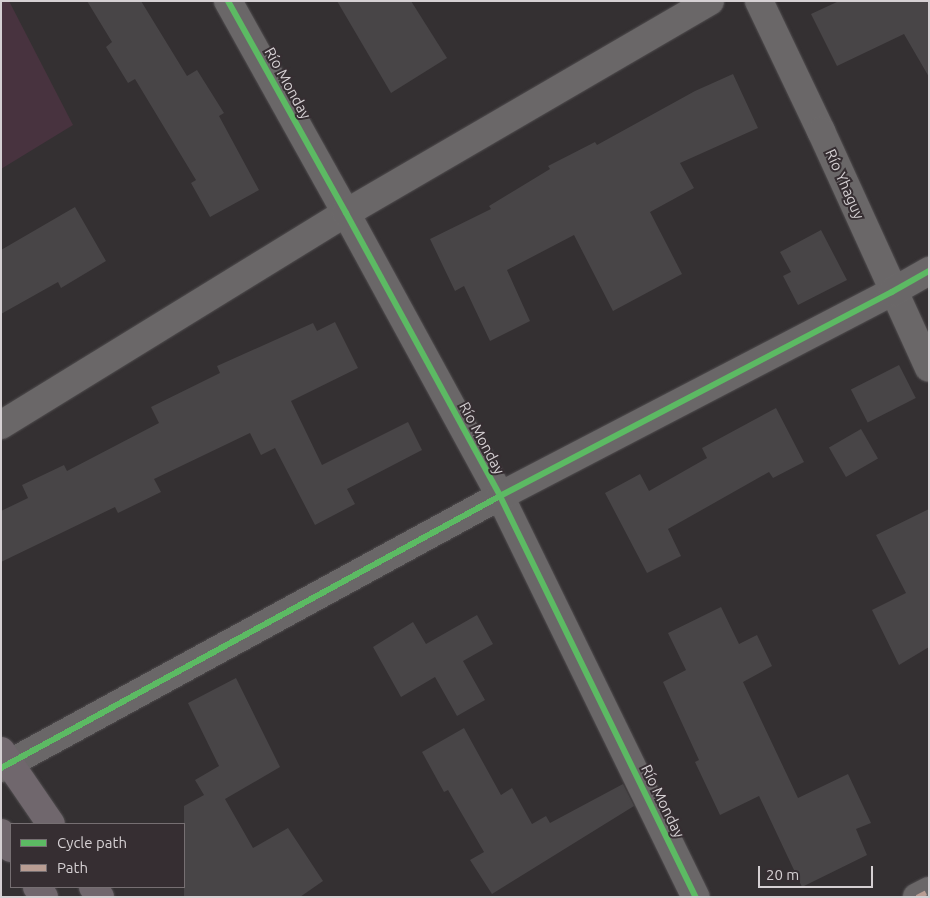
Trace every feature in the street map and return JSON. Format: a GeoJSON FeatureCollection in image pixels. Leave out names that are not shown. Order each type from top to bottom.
{"type":"FeatureCollection","features":[{"type":"Feature","properties":{"kind":"main road"},"geometry":{"type":"LineString","coordinates":[[4,761],[50,823]]}},
{"type":"Feature","properties":{"kind":"main road"},"geometry":{"type":"LineString","coordinates":[[1,833],[10,846]]}},
{"type":"Feature","properties":{"kind":"street","name":"Río Monday"},"geometry":{"type":"LineString","coordinates":[[228,1],[500,496],[696,897]]}},
{"type":"Feature","properties":{"kind":"street"},"geometry":{"type":"LineString","coordinates":[[1,425],[346,213],[710,1]]}},
{"type":"Feature","properties":{"kind":"street","name":"Río Yhaguy"},"geometry":{"type":"LineString","coordinates":[[759,1],[821,131],[892,292],[929,368]]}},
{"type":"Feature","properties":{"kind":"street"},"geometry":{"type":"LineString","coordinates":[[4,761],[500,496],[929,271]]}},
{"type":"Feature","properties":{"kind":"street"},"geometry":{"type":"LineString","coordinates":[[917,897],[929,891]]}},
{"type":"Feature","properties":{"kind":"shaded area"},"geometry":{"type":"Polygon","coordinates":[[[1,1],[9,1],[73,125],[1,169],[1,1]]]}},
{"type":"Feature","properties":{"kind":"building"},"geometry":{"type":"Polygon","coordinates":[[[87,1],[141,1],[187,76],[197,70],[224,113],[219,116],[259,190],[210,217],[191,183],[196,180],[135,79],[128,83],[106,47],[112,42],[87,1]]]}},
{"type":"Feature","properties":{"kind":"building"},"geometry":{"type":"Polygon","coordinates":[[[337,1],[411,1],[447,58],[391,93],[337,1]]]}},
{"type":"Feature","properties":{"kind":"building"},"geometry":{"type":"Polygon","coordinates":[[[839,1],[929,1],[929,77],[904,34],[837,66],[811,14],[839,1]]]}},
{"type":"Feature","properties":{"kind":"building"},"geometry":{"type":"Polygon","coordinates":[[[733,74],[758,128],[680,163],[694,188],[650,212],[682,274],[613,311],[574,235],[507,270],[530,321],[490,341],[464,286],[455,291],[430,239],[491,209],[489,206],[550,169],[548,166],[595,142],[597,145],[695,91],[733,74]]]}},
{"type":"Feature","properties":{"kind":"building"},"geometry":{"type":"Polygon","coordinates":[[[75,207],[106,261],[61,288],[58,282],[1,314],[1,250],[75,207]]]}},
{"type":"Feature","properties":{"kind":"building"},"geometry":{"type":"Polygon","coordinates":[[[821,230],[847,280],[798,305],[783,276],[791,272],[780,252],[821,230]]]}},
{"type":"Feature","properties":{"kind":"building"},"geometry":{"type":"Polygon","coordinates":[[[335,322],[358,368],[291,401],[322,465],[408,422],[422,450],[347,489],[355,504],[315,525],[275,448],[261,455],[250,433],[154,479],[161,492],[118,513],[115,507],[1,562],[1,511],[28,498],[22,485],[64,465],[67,471],[159,423],[151,407],[220,373],[217,366],[313,323],[317,331],[335,322]]]}},
{"type":"Feature","properties":{"kind":"building"},"geometry":{"type":"Polygon","coordinates":[[[899,365],[916,398],[868,422],[851,390],[899,365]]]}},
{"type":"Feature","properties":{"kind":"building"},"geometry":{"type":"Polygon","coordinates":[[[776,408],[804,462],[773,478],[769,472],[668,529],[681,556],[647,573],[605,493],[640,474],[649,491],[707,458],[702,448],[776,408]]]}},
{"type":"Feature","properties":{"kind":"building"},"geometry":{"type":"Polygon","coordinates":[[[861,429],[878,458],[846,477],[829,448],[861,429]]]}},
{"type":"Feature","properties":{"kind":"building"},"geometry":{"type":"Polygon","coordinates":[[[929,509],[929,647],[899,665],[872,610],[906,593],[876,535],[929,509]]]}},
{"type":"Feature","properties":{"kind":"building"},"geometry":{"type":"Polygon","coordinates":[[[721,607],[739,644],[757,635],[772,666],[743,682],[798,798],[848,774],[871,823],[856,829],[867,855],[802,887],[759,796],[720,815],[695,762],[699,760],[663,682],[686,670],[668,633],[721,607]]]}},
{"type":"Feature","properties":{"kind":"building"},"geometry":{"type":"Polygon","coordinates":[[[477,615],[493,644],[463,661],[485,700],[457,716],[435,677],[401,697],[373,647],[413,622],[426,644],[477,615]]]}},
{"type":"Feature","properties":{"kind":"building"},"geometry":{"type":"Polygon","coordinates":[[[236,678],[280,767],[225,799],[253,848],[288,828],[323,881],[300,897],[184,897],[184,806],[204,795],[195,780],[219,766],[188,703],[236,678]]]}},
{"type":"Feature","properties":{"kind":"building"},"geometry":{"type":"Polygon","coordinates":[[[464,728],[501,795],[512,788],[532,824],[546,816],[550,823],[623,784],[634,806],[492,894],[470,860],[484,852],[448,790],[444,792],[422,752],[464,728]]]}},
{"type":"Feature","properties":{"kind":"marked path"},"geometry":{"type":"LineString","coordinates":[[917,897],[929,891]]}},
{"type":"Feature","properties":{"kind":"cycle path"},"geometry":{"type":"LineString","coordinates":[[228,1],[500,496],[696,897]]}},
{"type":"Feature","properties":{"kind":"cycle path"},"geometry":{"type":"LineString","coordinates":[[1,768],[500,496],[929,271]]}}]}
